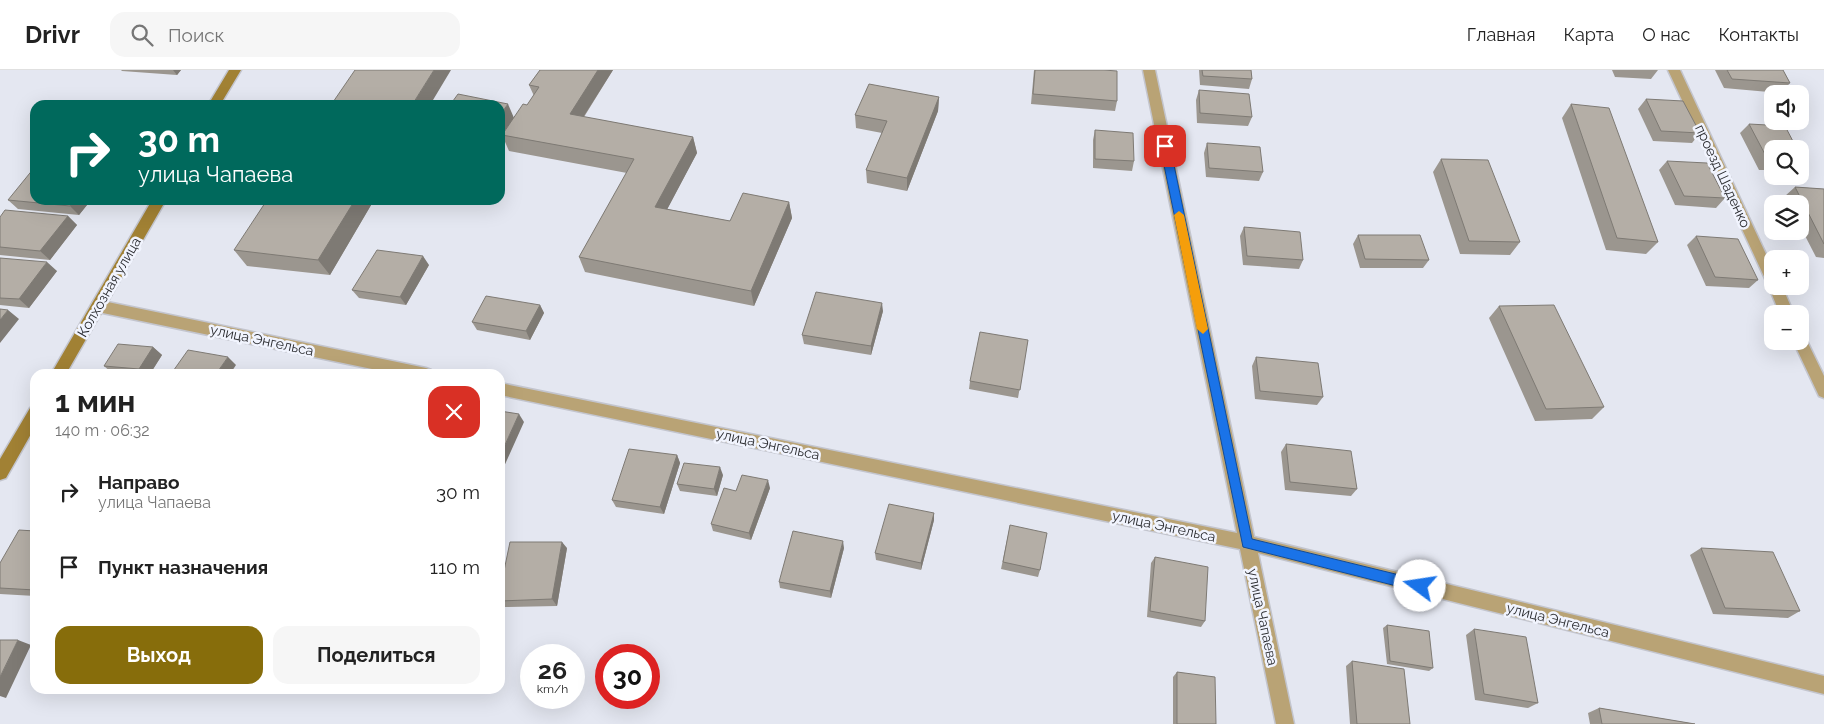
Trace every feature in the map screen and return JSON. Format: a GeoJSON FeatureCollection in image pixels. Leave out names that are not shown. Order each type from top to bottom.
{"type":"FeatureCollection","features":[{"type":"Feature","properties":{"kind":"main road"},"geometry":{"type":"LineString","coordinates":[[217,100],[235,70]]}},
{"type":"Feature","properties":{"kind":"main road","name":"Колхозная улица"},"geometry":{"type":"LineString","coordinates":[[61,369],[156,205]]}},
{"type":"Feature","properties":{"kind":"main road"},"geometry":{"type":"LineString","coordinates":[[0,473],[30,422]]}},
{"type":"Feature","properties":{"kind":"street","name":"улица Чапаева"},"geometry":{"type":"LineString","coordinates":[[1149,70],[1285,724]]}},
{"type":"Feature","properties":{"kind":"street","name":"проезд Шаденко"},"geometry":{"type":"LineString","coordinates":[[1674,70],[1764,265]]}},
{"type":"Feature","properties":{"kind":"street","name":"улица Энгельса"},"geometry":{"type":"LineString","coordinates":[[98,306],[402,369]]}},
{"type":"Feature","properties":{"kind":"street"},"geometry":{"type":"LineString","coordinates":[[1804,350],[1824,392]]}},
{"type":"Feature","properties":{"kind":"street","name":"улица Энгельса"},"geometry":{"type":"LineString","coordinates":[[505,390],[1247,543],[1824,685]]}},
{"type":"Feature","properties":{"kind":"building"},"geometry":{"type":"Polygon","coordinates":[[[355,70],[434,70],[415,100],[334,100],[355,70]]]}},
{"type":"Feature","properties":{"kind":"building"},"geometry":{"type":"Polygon","coordinates":[[[540,70],[598,70],[570,114],[693,137],[655,207],[730,221],[743,193],[789,202],[751,291],[579,257],[634,159],[505,136],[505,131],[523,104],[527,105],[539,87],[529,85],[540,70]]]}},
{"type":"Feature","properties":{"kind":"building"},"geometry":{"type":"Polygon","coordinates":[[[1035,70],[1117,71],[1117,101],[1033,94],[1035,70]]]}},
{"type":"Feature","properties":{"kind":"building"},"geometry":{"type":"Polygon","coordinates":[[[1202,70],[1251,70],[1252,79],[1203,76],[1202,70]]]}},
{"type":"Feature","properties":{"kind":"building"},"geometry":{"type":"Polygon","coordinates":[[[1727,70],[1783,70],[1790,83],[1732,79],[1727,70]]]}},
{"type":"Feature","properties":{"kind":"building"},"geometry":{"type":"Polygon","coordinates":[[[869,84],[939,97],[907,178],[866,170],[887,121],[855,115],[869,84]]]}},
{"type":"Feature","properties":{"kind":"building"},"geometry":{"type":"Polygon","coordinates":[[[1199,90],[1249,94],[1252,117],[1200,113],[1199,90]]]}},
{"type":"Feature","properties":{"kind":"building"},"geometry":{"type":"Polygon","coordinates":[[[458,94],[488,100],[454,100],[458,94]]]}},
{"type":"Feature","properties":{"kind":"building"},"geometry":{"type":"Polygon","coordinates":[[[1646,99],[1683,101],[1700,133],[1661,131],[1646,99]]]}},
{"type":"Feature","properties":{"kind":"building"},"geometry":{"type":"Polygon","coordinates":[[[1571,104],[1609,108],[1658,242],[1617,238],[1571,104]]]}},
{"type":"Feature","properties":{"kind":"building"},"geometry":{"type":"Polygon","coordinates":[[[1749,124],[1764,125],[1764,130],[1787,130],[1792,140],[1764,140],[1764,152],[1749,124]]]}},
{"type":"Feature","properties":{"kind":"building"},"geometry":{"type":"Polygon","coordinates":[[[1095,130],[1133,133],[1134,161],[1095,159],[1095,130]]]}},
{"type":"Feature","properties":{"kind":"building"},"geometry":{"type":"Polygon","coordinates":[[[1207,143],[1260,147],[1263,172],[1209,168],[1207,143]]]}},
{"type":"Feature","properties":{"kind":"building"},"geometry":{"type":"Polygon","coordinates":[[[1441,159],[1488,160],[1520,242],[1469,241],[1441,159]]]}},
{"type":"Feature","properties":{"kind":"building"},"geometry":{"type":"Polygon","coordinates":[[[1667,161],[1707,163],[1725,198],[1684,196],[1667,161]]]}},
{"type":"Feature","properties":{"kind":"building"},"geometry":{"type":"Polygon","coordinates":[[[30,173],[30,202],[8,200],[30,173]]]}},
{"type":"Feature","properties":{"kind":"building"},"geometry":{"type":"Polygon","coordinates":[[[1795,187],[1824,189],[1824,244],[1809,215],[1809,195],[1799,195],[1795,187]]]}},
{"type":"Feature","properties":{"kind":"building"},"geometry":{"type":"Polygon","coordinates":[[[264,205],[352,205],[318,260],[234,250],[264,205]]]}},
{"type":"Feature","properties":{"kind":"building"},"geometry":{"type":"Polygon","coordinates":[[[5,210],[68,216],[40,251],[0,247],[0,217],[5,210]]]}},
{"type":"Feature","properties":{"kind":"building"},"geometry":{"type":"Polygon","coordinates":[[[1244,227],[1300,232],[1303,260],[1247,256],[1244,227]]]}},
{"type":"Feature","properties":{"kind":"building"},"geometry":{"type":"Polygon","coordinates":[[[1358,235],[1420,235],[1429,260],[1365,259],[1358,235]]]}},
{"type":"Feature","properties":{"kind":"building"},"geometry":{"type":"Polygon","coordinates":[[[1696,236],[1738,239],[1758,280],[1715,277],[1696,236]]]}},
{"type":"Feature","properties":{"kind":"building"},"geometry":{"type":"Polygon","coordinates":[[[377,250],[423,256],[400,297],[352,290],[377,250]]]}},
{"type":"Feature","properties":{"kind":"building"},"geometry":{"type":"Polygon","coordinates":[[[0,258],[47,262],[19,299],[0,298],[0,258]]]}},
{"type":"Feature","properties":{"kind":"building"},"geometry":{"type":"Polygon","coordinates":[[[816,292],[882,303],[871,346],[802,335],[816,292]]]}},
{"type":"Feature","properties":{"kind":"building"},"geometry":{"type":"Polygon","coordinates":[[[486,296],[540,305],[526,331],[472,322],[486,296]]]}},
{"type":"Feature","properties":{"kind":"building"},"geometry":{"type":"Polygon","coordinates":[[[1554,305],[1604,407],[1546,409],[1499,306],[1554,305]]]}},
{"type":"Feature","properties":{"kind":"building"},"geometry":{"type":"Polygon","coordinates":[[[0,309],[8,310],[0,320],[0,309]]]}},
{"type":"Feature","properties":{"kind":"building"},"geometry":{"type":"Polygon","coordinates":[[[980,332],[1028,340],[1020,390],[970,381],[980,332]]]}},
{"type":"Feature","properties":{"kind":"building"},"geometry":{"type":"Polygon","coordinates":[[[118,344],[153,347],[139,369],[104,366],[118,344]]]}},
{"type":"Feature","properties":{"kind":"building"},"geometry":{"type":"Polygon","coordinates":[[[188,350],[228,357],[220,369],[175,369],[188,350]]]}},
{"type":"Feature","properties":{"kind":"building"},"geometry":{"type":"Polygon","coordinates":[[[1256,357],[1318,363],[1323,397],[1260,391],[1256,357]]]}},
{"type":"Feature","properties":{"kind":"building"},"geometry":{"type":"Polygon","coordinates":[[[505,412],[519,414],[505,445],[505,412]]]}},
{"type":"Feature","properties":{"kind":"building"},"geometry":{"type":"Polygon","coordinates":[[[1286,444],[1351,451],[1357,489],[1290,482],[1286,444]]]}},
{"type":"Feature","properties":{"kind":"building"},"geometry":{"type":"Polygon","coordinates":[[[629,449],[677,455],[660,507],[612,500],[629,449]]]}},
{"type":"Feature","properties":{"kind":"building"},"geometry":{"type":"Polygon","coordinates":[[[684,463],[720,467],[714,489],[677,484],[684,463]]]}},
{"type":"Feature","properties":{"kind":"building"},"geometry":{"type":"Polygon","coordinates":[[[742,475],[768,480],[749,533],[711,524],[724,488],[736,491],[742,475]]]}},
{"type":"Feature","properties":{"kind":"building"},"geometry":{"type":"Polygon","coordinates":[[[889,504],[934,513],[921,563],[875,553],[889,504]]]}},
{"type":"Feature","properties":{"kind":"building"},"geometry":{"type":"Polygon","coordinates":[[[1010,525],[1047,533],[1040,570],[1003,562],[1010,525]]]}},
{"type":"Feature","properties":{"kind":"building"},"geometry":{"type":"Polygon","coordinates":[[[19,530],[30,531],[30,590],[0,588],[0,563],[19,530]]]}},
{"type":"Feature","properties":{"kind":"building"},"geometry":{"type":"Polygon","coordinates":[[[793,531],[843,541],[830,591],[779,582],[793,531]]]}},
{"type":"Feature","properties":{"kind":"building"},"geometry":{"type":"Polygon","coordinates":[[[510,542],[562,542],[552,599],[505,601],[505,566],[510,542]]]}},
{"type":"Feature","properties":{"kind":"building"},"geometry":{"type":"Polygon","coordinates":[[[1701,548],[1773,552],[1800,611],[1725,608],[1701,548]]]}},
{"type":"Feature","properties":{"kind":"building"},"geometry":{"type":"Polygon","coordinates":[[[1155,557],[1208,567],[1205,621],[1150,611],[1155,557]]]}},
{"type":"Feature","properties":{"kind":"building"},"geometry":{"type":"Polygon","coordinates":[[[1387,625],[1429,631],[1433,668],[1390,661],[1387,625]]]}},
{"type":"Feature","properties":{"kind":"building"},"geometry":{"type":"Polygon","coordinates":[[[1474,629],[1526,637],[1538,703],[1484,694],[1474,629]]]}},
{"type":"Feature","properties":{"kind":"building"},"geometry":{"type":"Polygon","coordinates":[[[0,640],[18,640],[0,677],[0,640]]]}},
{"type":"Feature","properties":{"kind":"building"},"geometry":{"type":"Polygon","coordinates":[[[1352,661],[1404,669],[1410,724],[1357,724],[1352,661]]]}},
{"type":"Feature","properties":{"kind":"building"},"geometry":{"type":"Polygon","coordinates":[[[1177,672],[1215,677],[1216,724],[1177,724],[1177,672]]]}},
{"type":"Feature","properties":{"kind":"building"},"geometry":{"type":"Polygon","coordinates":[[[1599,708],[1695,724],[1602,724],[1599,708]]]}},
{"type":"Feature","properties":{"kind":"slow traffic"},"geometry":{"type":"LineString","coordinates":[[1179,215],[1203,329]]}},
{"type":"Feature","properties":{"kind":"route"},"geometry":{"type":"LineString","coordinates":[[1165,146],[1247,543],[1420,586]]}}]}
